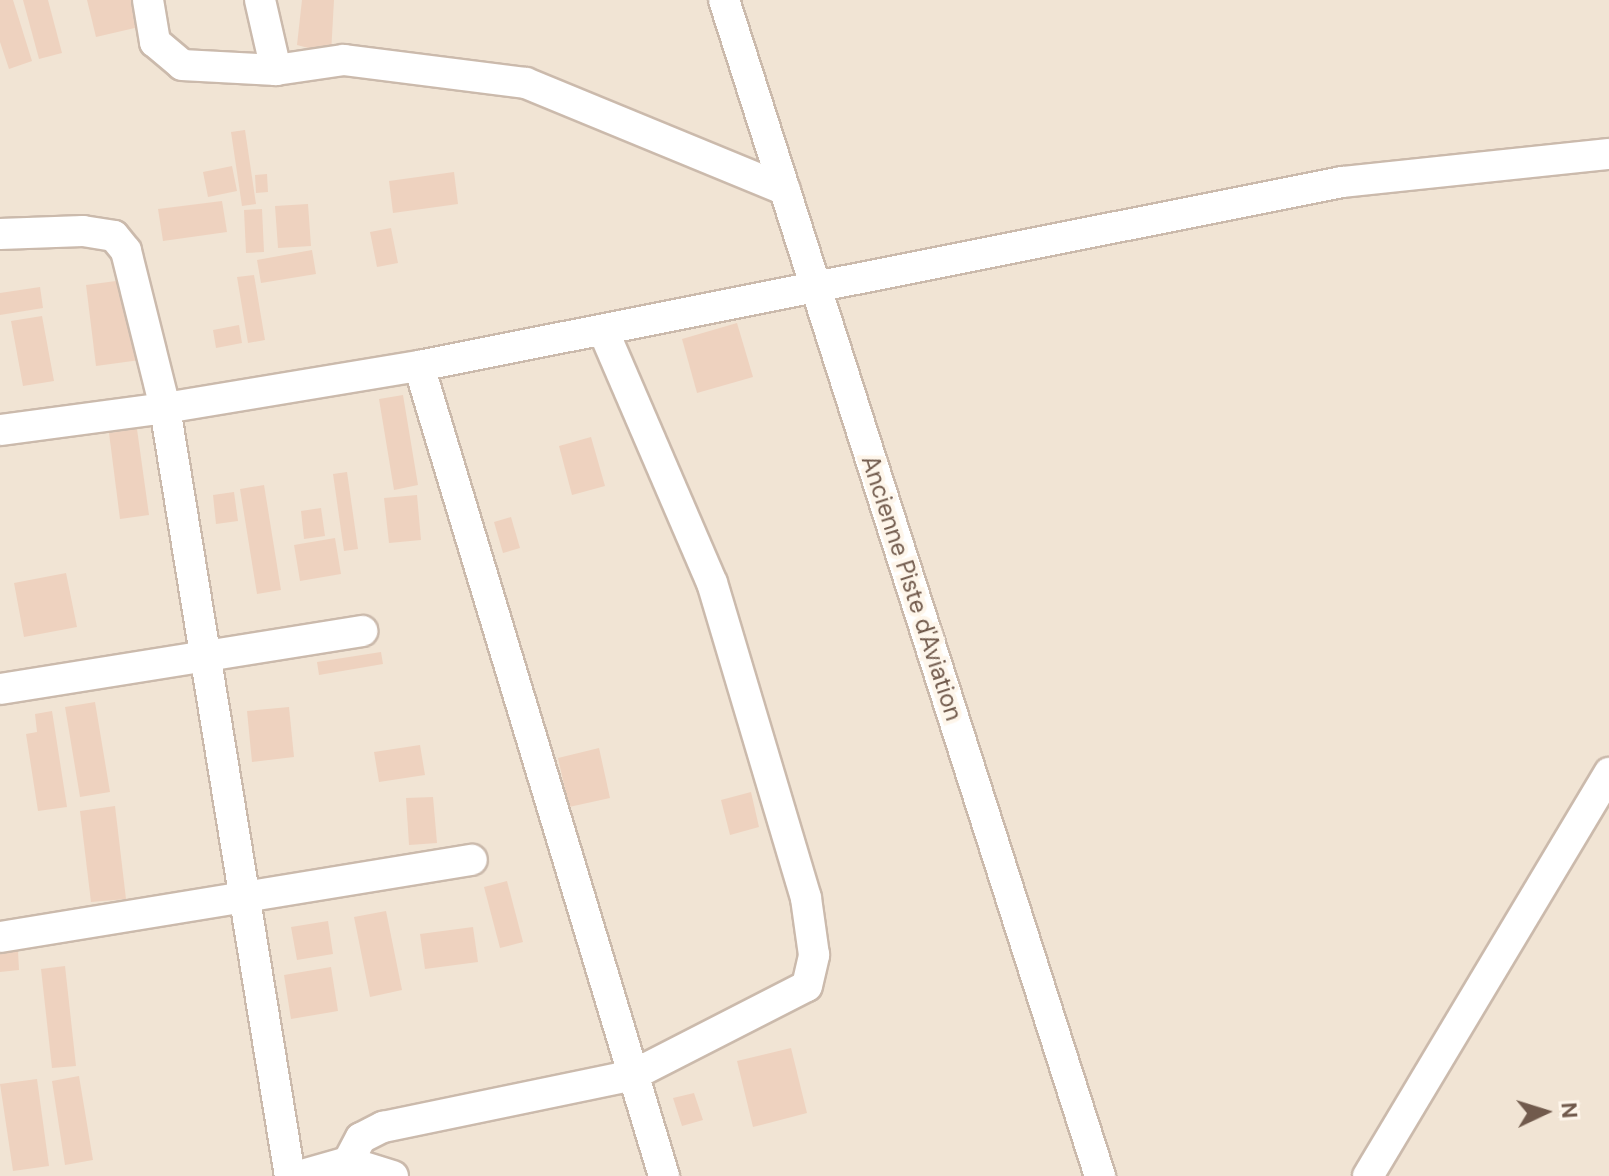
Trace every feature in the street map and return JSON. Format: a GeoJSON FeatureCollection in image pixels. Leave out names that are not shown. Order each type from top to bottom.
{"type":"FeatureCollection","features":[{"type":"Feature","properties":{"kind":"street"},"geometry":{"type":"LineString","coordinates":[[148,0],[155,42],[182,65],[276,70],[344,60],[526,83],[785,190]]}},
{"type":"Feature","properties":{"kind":"street"},"geometry":{"type":"LineString","coordinates":[[260,0],[276,70]]}},
{"type":"Feature","properties":{"kind":"street","name":"Ancienne Piste d'Aviation"},"geometry":{"type":"LineString","coordinates":[[724,0],[1100,1176]]}},
{"type":"Feature","properties":{"kind":"street"},"geometry":{"type":"LineString","coordinates":[[0,430],[165,408],[419,366],[1342,182],[1609,154]]}},
{"type":"Feature","properties":{"kind":"street"},"geometry":{"type":"LineString","coordinates":[[0,234],[83,231],[114,236],[126,251],[165,408],[290,1176]]}},
{"type":"Feature","properties":{"kind":"street"},"geometry":{"type":"LineString","coordinates":[[348,1162],[361,1138],[383,1127],[633,1075],[807,986],[814,955],[806,898],[712,583],[603,330]]}},
{"type":"Feature","properties":{"kind":"street"},"geometry":{"type":"LineString","coordinates":[[419,366],[664,1176]]}},
{"type":"Feature","properties":{"kind":"street"},"geometry":{"type":"LineString","coordinates":[[0,689],[362,631]]}},
{"type":"Feature","properties":{"kind":"street"},"geometry":{"type":"LineString","coordinates":[[1368,1176],[1609,773]]}},
{"type":"Feature","properties":{"kind":"street"},"geometry":{"type":"LineString","coordinates":[[0,937],[472,860]]}},
{"type":"Feature","properties":{"kind":"street"},"geometry":{"type":"LineString","coordinates":[[299,1176],[348,1162],[393,1176]]}},
{"type":"Feature","properties":{"kind":"shaded area"},"geometry":{"type":"Polygon","coordinates":[[[0,0],[1609,0],[1609,1176],[0,1176],[0,0]]]}},
{"type":"Feature","properties":{"kind":"building"},"geometry":{"type":"Polygon","coordinates":[[[0,0],[13,0],[32,61],[9,69],[0,42],[0,0]]]}},
{"type":"Feature","properties":{"kind":"building"},"geometry":{"type":"Polygon","coordinates":[[[23,0],[48,0],[62,53],[39,59],[23,0]]]}},
{"type":"Feature","properties":{"kind":"building"},"geometry":{"type":"Polygon","coordinates":[[[87,0],[132,0],[139,27],[96,37],[87,0]]]}},
{"type":"Feature","properties":{"kind":"building"},"geometry":{"type":"Polygon","coordinates":[[[302,0],[334,0],[331,54],[297,45],[302,0]]]}},
{"type":"Feature","properties":{"kind":"building"},"geometry":{"type":"Polygon","coordinates":[[[245,130],[256,204],[242,206],[231,132],[245,130]]]}},
{"type":"Feature","properties":{"kind":"building"},"geometry":{"type":"Polygon","coordinates":[[[232,166],[237,191],[208,197],[203,172],[232,166]]]}},
{"type":"Feature","properties":{"kind":"building"},"geometry":{"type":"Polygon","coordinates":[[[454,172],[458,204],[393,213],[389,181],[454,172]]]}},
{"type":"Feature","properties":{"kind":"building"},"geometry":{"type":"Polygon","coordinates":[[[267,174],[268,192],[256,193],[255,175],[267,174]]]}},
{"type":"Feature","properties":{"kind":"building"},"geometry":{"type":"Polygon","coordinates":[[[222,201],[227,232],[163,241],[158,209],[222,201]]]}},
{"type":"Feature","properties":{"kind":"building"},"geometry":{"type":"Polygon","coordinates":[[[308,204],[311,246],[278,248],[275,206],[308,204]]]}},
{"type":"Feature","properties":{"kind":"building"},"geometry":{"type":"Polygon","coordinates":[[[262,209],[264,252],[246,253],[244,210],[262,209]]]}},
{"type":"Feature","properties":{"kind":"building"},"geometry":{"type":"Polygon","coordinates":[[[391,228],[398,263],[377,267],[370,232],[391,228]]]}},
{"type":"Feature","properties":{"kind":"building"},"geometry":{"type":"Polygon","coordinates":[[[312,250],[316,274],[261,283],[257,260],[312,250]]]}},
{"type":"Feature","properties":{"kind":"building"},"geometry":{"type":"Polygon","coordinates":[[[254,275],[265,340],[248,343],[237,277],[254,275]]]}},
{"type":"Feature","properties":{"kind":"building"},"geometry":{"type":"Polygon","coordinates":[[[131,279],[140,360],[96,366],[86,285],[131,279]]]}},
{"type":"Feature","properties":{"kind":"building"},"geometry":{"type":"Polygon","coordinates":[[[40,287],[43,308],[0,315],[0,293],[40,287]]]}},
{"type":"Feature","properties":{"kind":"building"},"geometry":{"type":"Polygon","coordinates":[[[42,316],[54,381],[23,386],[11,321],[42,316]]]}},
{"type":"Feature","properties":{"kind":"building"},"geometry":{"type":"Polygon","coordinates":[[[737,323],[753,377],[697,393],[682,339],[737,323]]]}},
{"type":"Feature","properties":{"kind":"building"},"geometry":{"type":"Polygon","coordinates":[[[239,325],[242,343],[216,348],[213,330],[239,325]]]}},
{"type":"Feature","properties":{"kind":"building"},"geometry":{"type":"Polygon","coordinates":[[[403,395],[418,485],[394,490],[379,399],[403,395]]]}},
{"type":"Feature","properties":{"kind":"building"},"geometry":{"type":"Polygon","coordinates":[[[137,429],[149,515],[120,519],[109,433],[137,429]]]}},
{"type":"Feature","properties":{"kind":"building"},"geometry":{"type":"Polygon","coordinates":[[[591,437],[605,486],[572,495],[559,446],[591,437]]]}},
{"type":"Feature","properties":{"kind":"building"},"geometry":{"type":"Polygon","coordinates":[[[347,472],[358,549],[344,551],[333,474],[347,472]]]}},
{"type":"Feature","properties":{"kind":"building"},"geometry":{"type":"Polygon","coordinates":[[[264,485],[281,590],[257,594],[240,489],[264,485]]]}},
{"type":"Feature","properties":{"kind":"building"},"geometry":{"type":"Polygon","coordinates":[[[234,492],[238,521],[216,524],[213,495],[234,492]]]}},
{"type":"Feature","properties":{"kind":"building"},"geometry":{"type":"Polygon","coordinates":[[[417,495],[421,540],[389,543],[384,498],[417,495]]]}},
{"type":"Feature","properties":{"kind":"building"},"geometry":{"type":"Polygon","coordinates":[[[321,508],[325,536],[304,539],[301,511],[321,508]]]}},
{"type":"Feature","properties":{"kind":"building"},"geometry":{"type":"Polygon","coordinates":[[[511,517],[520,548],[503,553],[494,522],[511,517]]]}},
{"type":"Feature","properties":{"kind":"building"},"geometry":{"type":"Polygon","coordinates":[[[335,538],[341,574],[300,581],[294,545],[335,538]]]}},
{"type":"Feature","properties":{"kind":"building"},"geometry":{"type":"Polygon","coordinates":[[[66,573],[77,627],[24,637],[14,583],[66,573]]]}},
{"type":"Feature","properties":{"kind":"building"},"geometry":{"type":"Polygon","coordinates":[[[381,652],[383,664],[319,675],[317,662],[381,652]]]}},
{"type":"Feature","properties":{"kind":"building"},"geometry":{"type":"Polygon","coordinates":[[[95,702],[110,792],[80,797],[65,707],[95,702]]]}},
{"type":"Feature","properties":{"kind":"building"},"geometry":{"type":"Polygon","coordinates":[[[289,707],[294,757],[252,762],[247,711],[289,707]]]}},
{"type":"Feature","properties":{"kind":"building"},"geometry":{"type":"Polygon","coordinates":[[[52,711],[67,807],[38,811],[26,734],[37,732],[35,714],[52,711]]]}},
{"type":"Feature","properties":{"kind":"building"},"geometry":{"type":"Polygon","coordinates":[[[420,745],[425,775],[379,782],[374,752],[420,745]]]}},
{"type":"Feature","properties":{"kind":"building"},"geometry":{"type":"Polygon","coordinates":[[[599,748],[610,798],[569,807],[558,758],[599,748]]]}},
{"type":"Feature","properties":{"kind":"building"},"geometry":{"type":"Polygon","coordinates":[[[751,792],[759,827],[730,835],[721,800],[751,792]]]}},
{"type":"Feature","properties":{"kind":"building"},"geometry":{"type":"Polygon","coordinates":[[[433,797],[437,843],[409,845],[406,798],[433,797]]]}},
{"type":"Feature","properties":{"kind":"building"},"geometry":{"type":"Polygon","coordinates":[[[115,806],[126,899],[91,902],[80,811],[115,806]]]}},
{"type":"Feature","properties":{"kind":"building"},"geometry":{"type":"Polygon","coordinates":[[[507,881],[523,942],[500,948],[484,887],[507,881]]]}},
{"type":"Feature","properties":{"kind":"building"},"geometry":{"type":"Polygon","coordinates":[[[386,911],[402,990],[370,997],[354,917],[386,911]]]}},
{"type":"Feature","properties":{"kind":"building"},"geometry":{"type":"Polygon","coordinates":[[[328,921],[333,954],[297,960],[291,927],[328,921]]]}},
{"type":"Feature","properties":{"kind":"building"},"geometry":{"type":"Polygon","coordinates":[[[473,927],[478,962],[425,969],[420,934],[473,927]]]}},
{"type":"Feature","properties":{"kind":"building"},"geometry":{"type":"Polygon","coordinates":[[[18,951],[19,970],[0,972],[0,952],[18,951]]]}},
{"type":"Feature","properties":{"kind":"building"},"geometry":{"type":"Polygon","coordinates":[[[65,966],[76,1066],[52,1068],[41,969],[65,966]]]}},
{"type":"Feature","properties":{"kind":"building"},"geometry":{"type":"Polygon","coordinates":[[[331,967],[338,1011],[291,1019],[284,975],[331,967]]]}},
{"type":"Feature","properties":{"kind":"building"},"geometry":{"type":"Polygon","coordinates":[[[791,1048],[807,1113],[753,1127],[737,1061],[791,1048]]]}},
{"type":"Feature","properties":{"kind":"building"},"geometry":{"type":"Polygon","coordinates":[[[79,1076],[93,1160],[65,1165],[52,1081],[79,1076]]]}},
{"type":"Feature","properties":{"kind":"building"},"geometry":{"type":"Polygon","coordinates":[[[37,1079],[49,1166],[13,1171],[0,1084],[37,1079]]]}},
{"type":"Feature","properties":{"kind":"building"},"geometry":{"type":"Polygon","coordinates":[[[694,1093],[703,1120],[682,1126],[673,1098],[694,1093]]]}}]}
